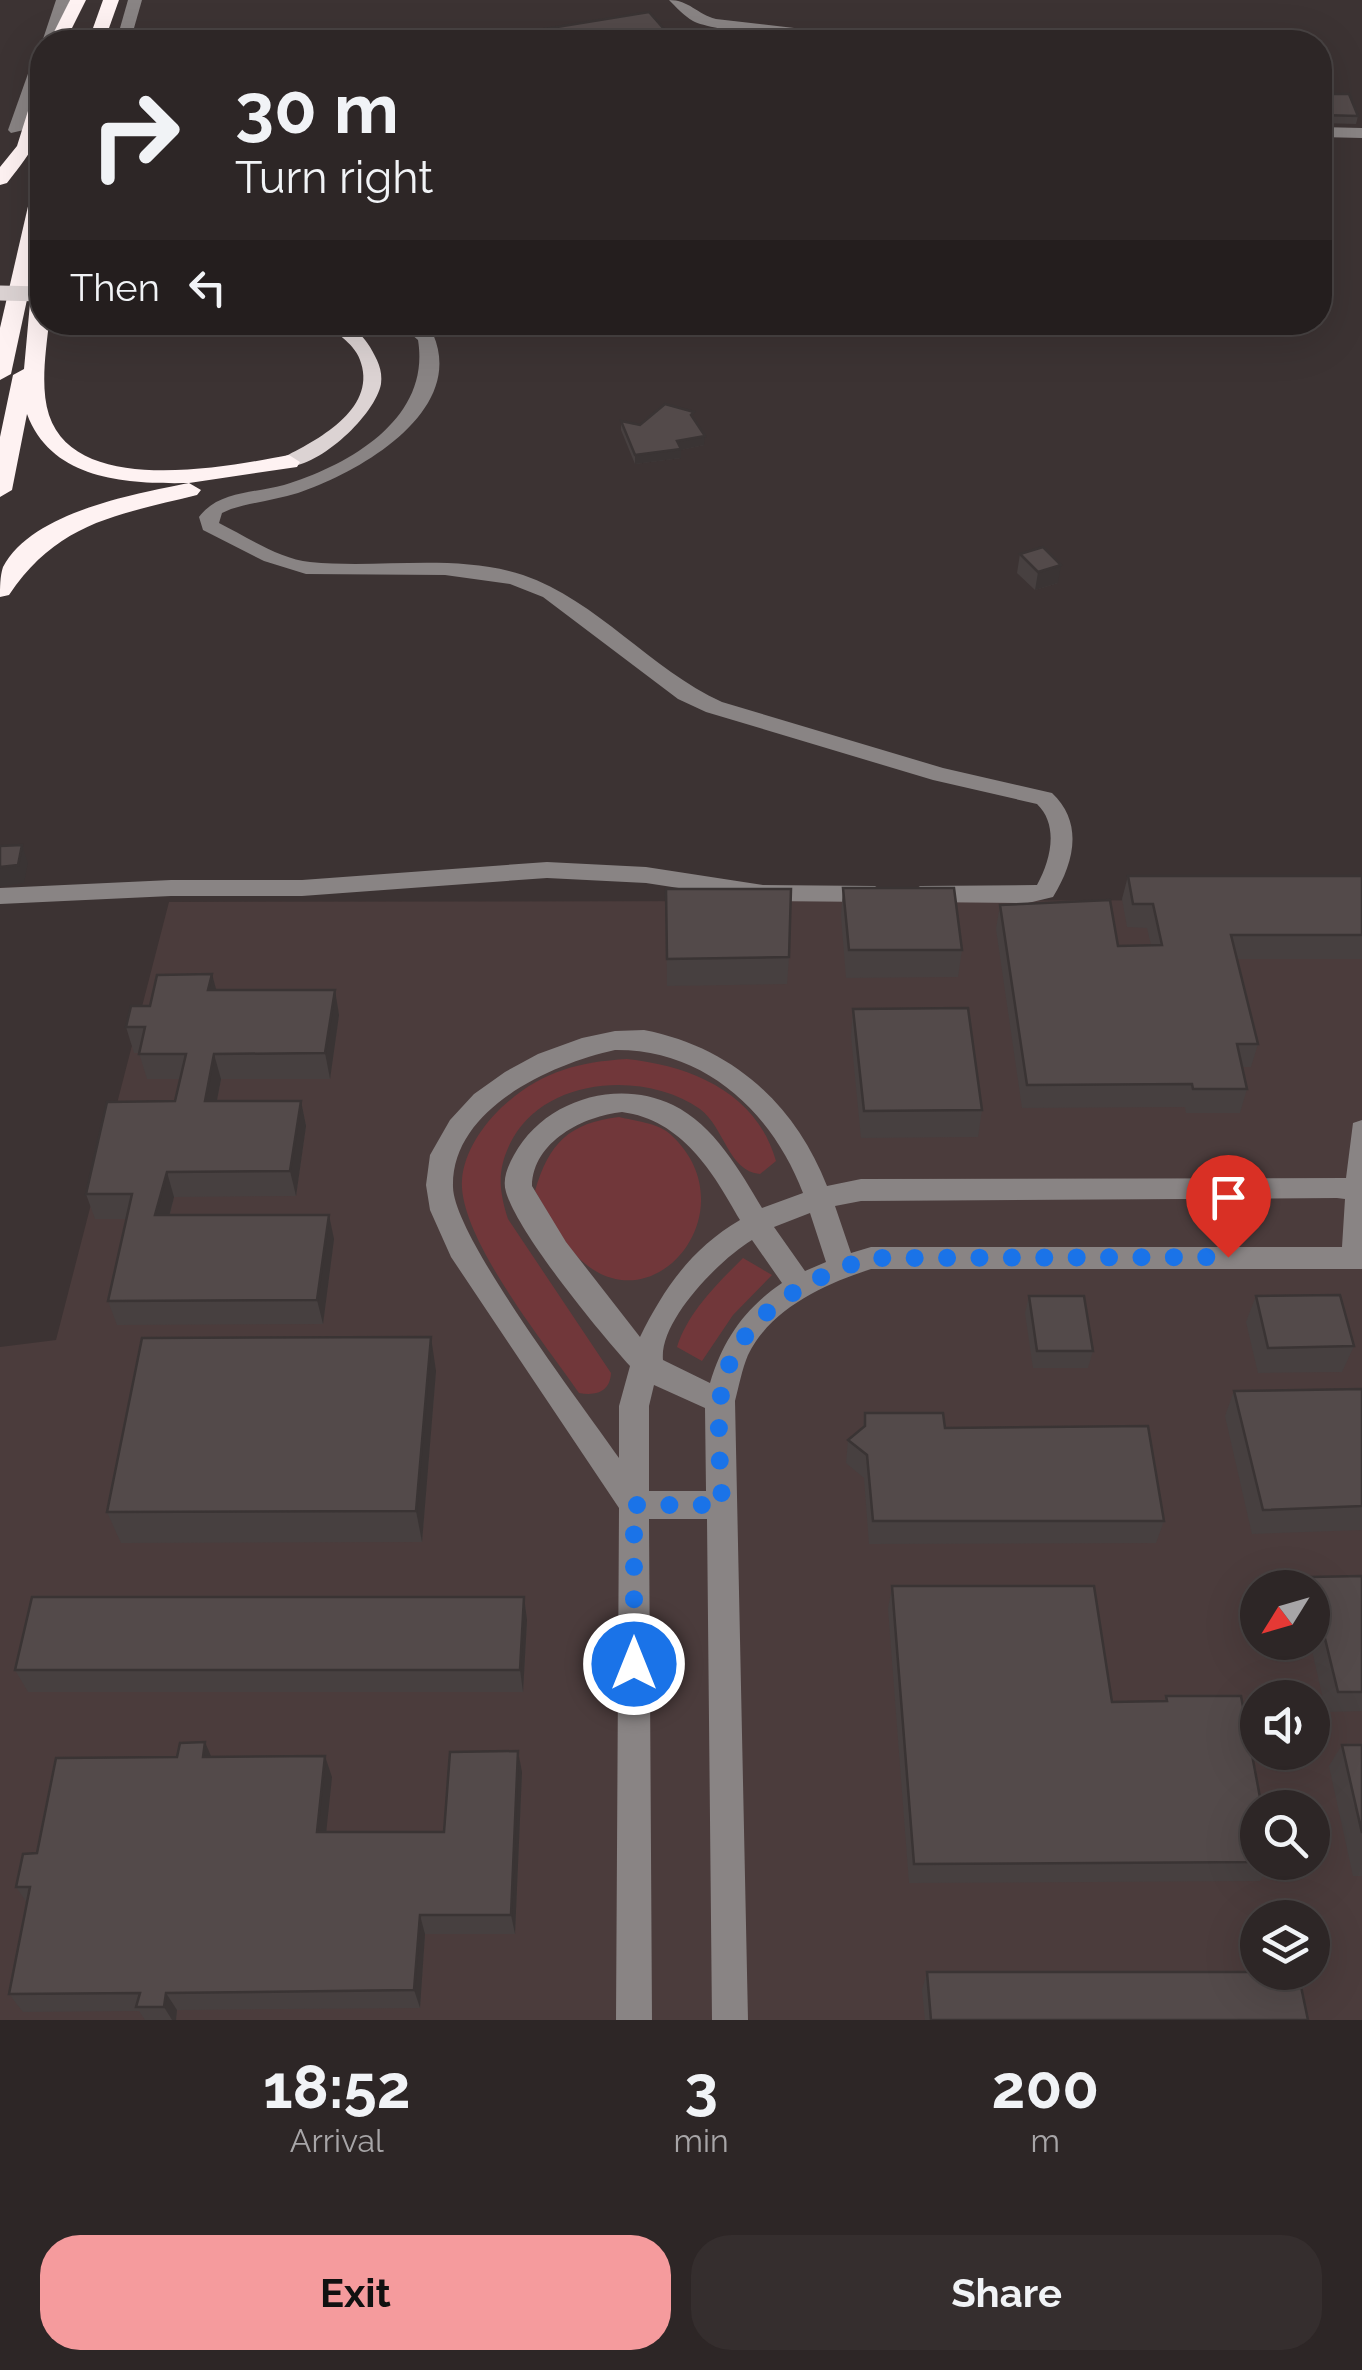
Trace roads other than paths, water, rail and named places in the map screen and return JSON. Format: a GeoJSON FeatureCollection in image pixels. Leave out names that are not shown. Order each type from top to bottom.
{"type":"FeatureCollection","features":[{"type":"Feature","properties":{"kind":"highway"},"geometry":{"type":"LineString","coordinates":[[63,30],[78,0]]}},
{"type":"Feature","properties":{"kind":"highway"},"geometry":{"type":"LineString","coordinates":[[82,30],[93,0]]}},
{"type":"Feature","properties":{"kind":"highway"},"geometry":{"type":"LineString","coordinates":[[101,30],[112,0]]}},
{"type":"Feature","properties":{"kind":"highway"},"geometry":{"type":"LineString","coordinates":[[0,178],[26,147],[30,134]]}},
{"type":"Feature","properties":{"kind":"highway"},"geometry":{"type":"LineString","coordinates":[[0,374],[30,242]]}},
{"type":"Feature","properties":{"kind":"highway"},"geometry":{"type":"LineString","coordinates":[[0,490],[34,335]]}},
{"type":"Feature","properties":{"kind":"highway"},"geometry":{"type":"LineString","coordinates":[[41,335],[38,413],[48,434],[72,454],[122,473],[167,478],[221,475],[289,462]]}},
{"type":"Feature","properties":{"kind":"highway"},"geometry":{"type":"LineString","coordinates":[[0,590],[25,555],[86,517],[136,502],[241,481],[289,462]]}},
{"type":"Feature","properties":{"kind":"main road"},"geometry":{"type":"LineString","coordinates":[[0,294],[30,295]]}},
{"type":"Feature","properties":{"kind":"main road"},"geometry":{"type":"LineString","coordinates":[[289,462],[345,429],[370,395],[372,368],[364,350],[347,335]]}},
{"type":"Feature","properties":{"kind":"street"},"geometry":{"type":"LineString","coordinates":[[51,30],[63,0]]}},
{"type":"Feature","properties":{"kind":"street"},"geometry":{"type":"LineString","coordinates":[[126,30],[135,0]]}},
{"type":"Feature","properties":{"kind":"street"},"geometry":{"type":"LineString","coordinates":[[676,0],[699,19],[776,30]]}},
{"type":"Feature","properties":{"kind":"street"},"geometry":{"type":"LineString","coordinates":[[16,130],[30,89]]}},
{"type":"Feature","properties":{"kind":"street"},"geometry":{"type":"LineString","coordinates":[[1332,133],[1362,134]]}},
{"type":"Feature","properties":{"kind":"street"},"geometry":{"type":"LineString","coordinates":[[0,896],[171,888],[302,888],[548,870],[646,876],[764,893],[1028,895],[1045,891],[1056,876],[1062,818],[1057,806],[1044,798],[941,775],[714,708],[686,694],[531,583],[445,570],[306,568],[271,557],[210,526],[209,517],[215,509],[330,473],[374,448],[404,423],[420,399],[430,368],[427,338],[423,335]]}},
{"type":"Feature","properties":{"kind":"street"},"geometry":{"type":"LineString","coordinates":[[634,1505],[461,1249],[446,1217],[438,1183],[446,1153],[471,1113],[508,1080],[561,1053],[602,1041],[644,1040],[687,1052],[760,1099],[796,1147],[842,1266]]}},
{"type":"Feature","properties":{"kind":"street"},"geometry":{"type":"LineString","coordinates":[[720,1401],[646,1364],[540,1228],[519,1192],[519,1170],[534,1146],[557,1122],[588,1107],[623,1102],[650,1104],[683,1124],[713,1155],[742,1193],[756,1223],[800,1287]]}},
{"type":"Feature","properties":{"kind":"street"},"geometry":{"type":"LineString","coordinates":[[730,2020],[720,1401],[737,1346],[779,1299],[842,1266],[871,1258],[1358,1257],[1362,1130]]}},
{"type":"Feature","properties":{"kind":"street"},"geometry":{"type":"LineString","coordinates":[[634,2020],[634,1406],[653,1338],[686,1282],[727,1240],[818,1196],[881,1190],[1317,1187],[1359,1191]]}},
{"type":"Feature","properties":{"kind":"street"},"geometry":{"type":"LineString","coordinates":[[634,1505],[722,1505]]}}]}
